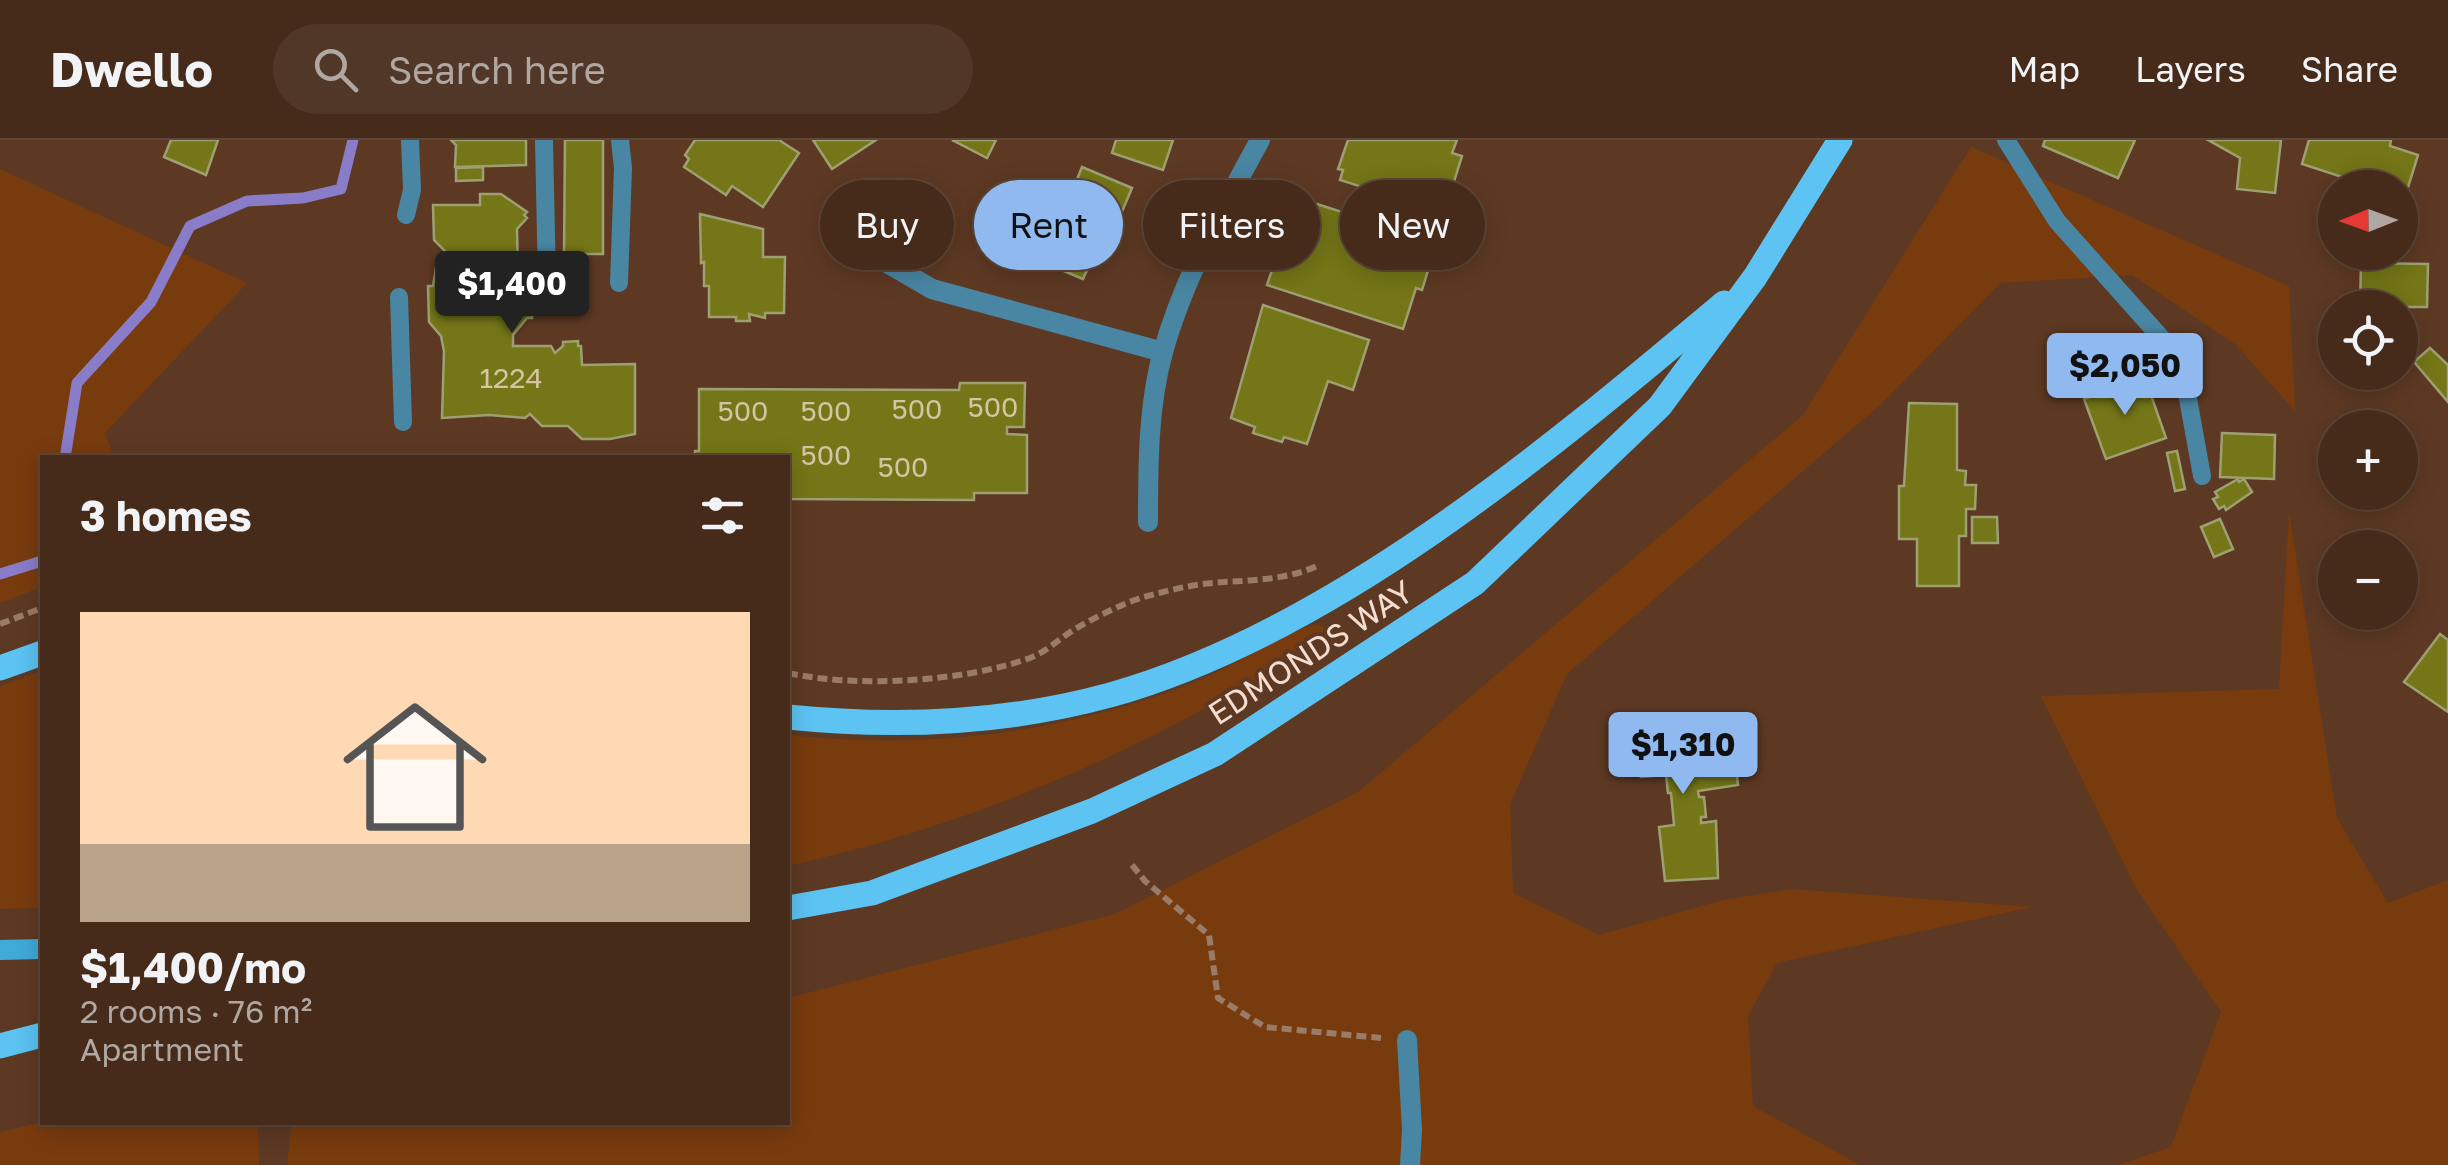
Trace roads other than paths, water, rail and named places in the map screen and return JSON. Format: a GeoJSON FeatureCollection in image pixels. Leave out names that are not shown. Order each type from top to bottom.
{"type":"FeatureCollection","features":[{"type":"Feature","properties":{"kind":"main road","name":"EDMONDS WAY"},"geometry":{"type":"LineString","coordinates":[[790,908],[872,893],[1092,811],[1215,754],[1475,582],[1660,406],[1754,278],[1840,140]]}},
{"type":"Feature","properties":{"kind":"main road","name":"EDMONDS WAY"},"geometry":{"type":"LineString","coordinates":[[790,717],[932,724],[1004,716],[1110,695],[1220,654],[1316,604],[1434,530],[1591,414],[1754,278]]}},
{"type":"Feature","properties":{"kind":"main road"},"geometry":{"type":"LineString","coordinates":[[0,668],[40,654]]}},
{"type":"Feature","properties":{"kind":"main road"},"geometry":{"type":"LineString","coordinates":[[0,950],[40,948]]}},
{"type":"Feature","properties":{"kind":"main road"},"geometry":{"type":"LineString","coordinates":[[0,1046],[40,1036]]}},
{"type":"Feature","properties":{"kind":"street"},"geometry":{"type":"LineString","coordinates":[[1148,522],[1148,441],[1163,352],[1208,236],[1260,140]]}},
{"type":"Feature","properties":{"kind":"street"},"geometry":{"type":"LineString","coordinates":[[899,270],[932,289],[1163,352]]}},
{"type":"Feature","properties":{"kind":"street"},"geometry":{"type":"LineString","coordinates":[[1407,1040],[1410,1165]]}},
{"type":"Feature","properties":{"kind":"lane"},"geometry":{"type":"LineString","coordinates":[[406,215],[412,190],[410,140]]}},
{"type":"Feature","properties":{"kind":"lane"},"geometry":{"type":"LineString","coordinates":[[544,140],[547,284]]}},
{"type":"Feature","properties":{"kind":"lane"},"geometry":{"type":"LineString","coordinates":[[620,140],[620,283]]}},
{"type":"Feature","properties":{"kind":"lane"},"geometry":{"type":"LineString","coordinates":[[2006,140],[2056,220],[2181,360],[2202,476]]}},
{"type":"Feature","properties":{"kind":"lane"},"geometry":{"type":"LineString","coordinates":[[399,297],[403,422]]}},
{"type":"Feature","properties":{"kind":"waterway"},"geometry":{"type":"LineString","coordinates":[[65,455],[77,383],[151,302],[190,226],[247,201],[303,198],[341,189],[353,140]]}},
{"type":"Feature","properties":{"kind":"waterway"},"geometry":{"type":"LineString","coordinates":[[0,574],[40,562]]}}]}
